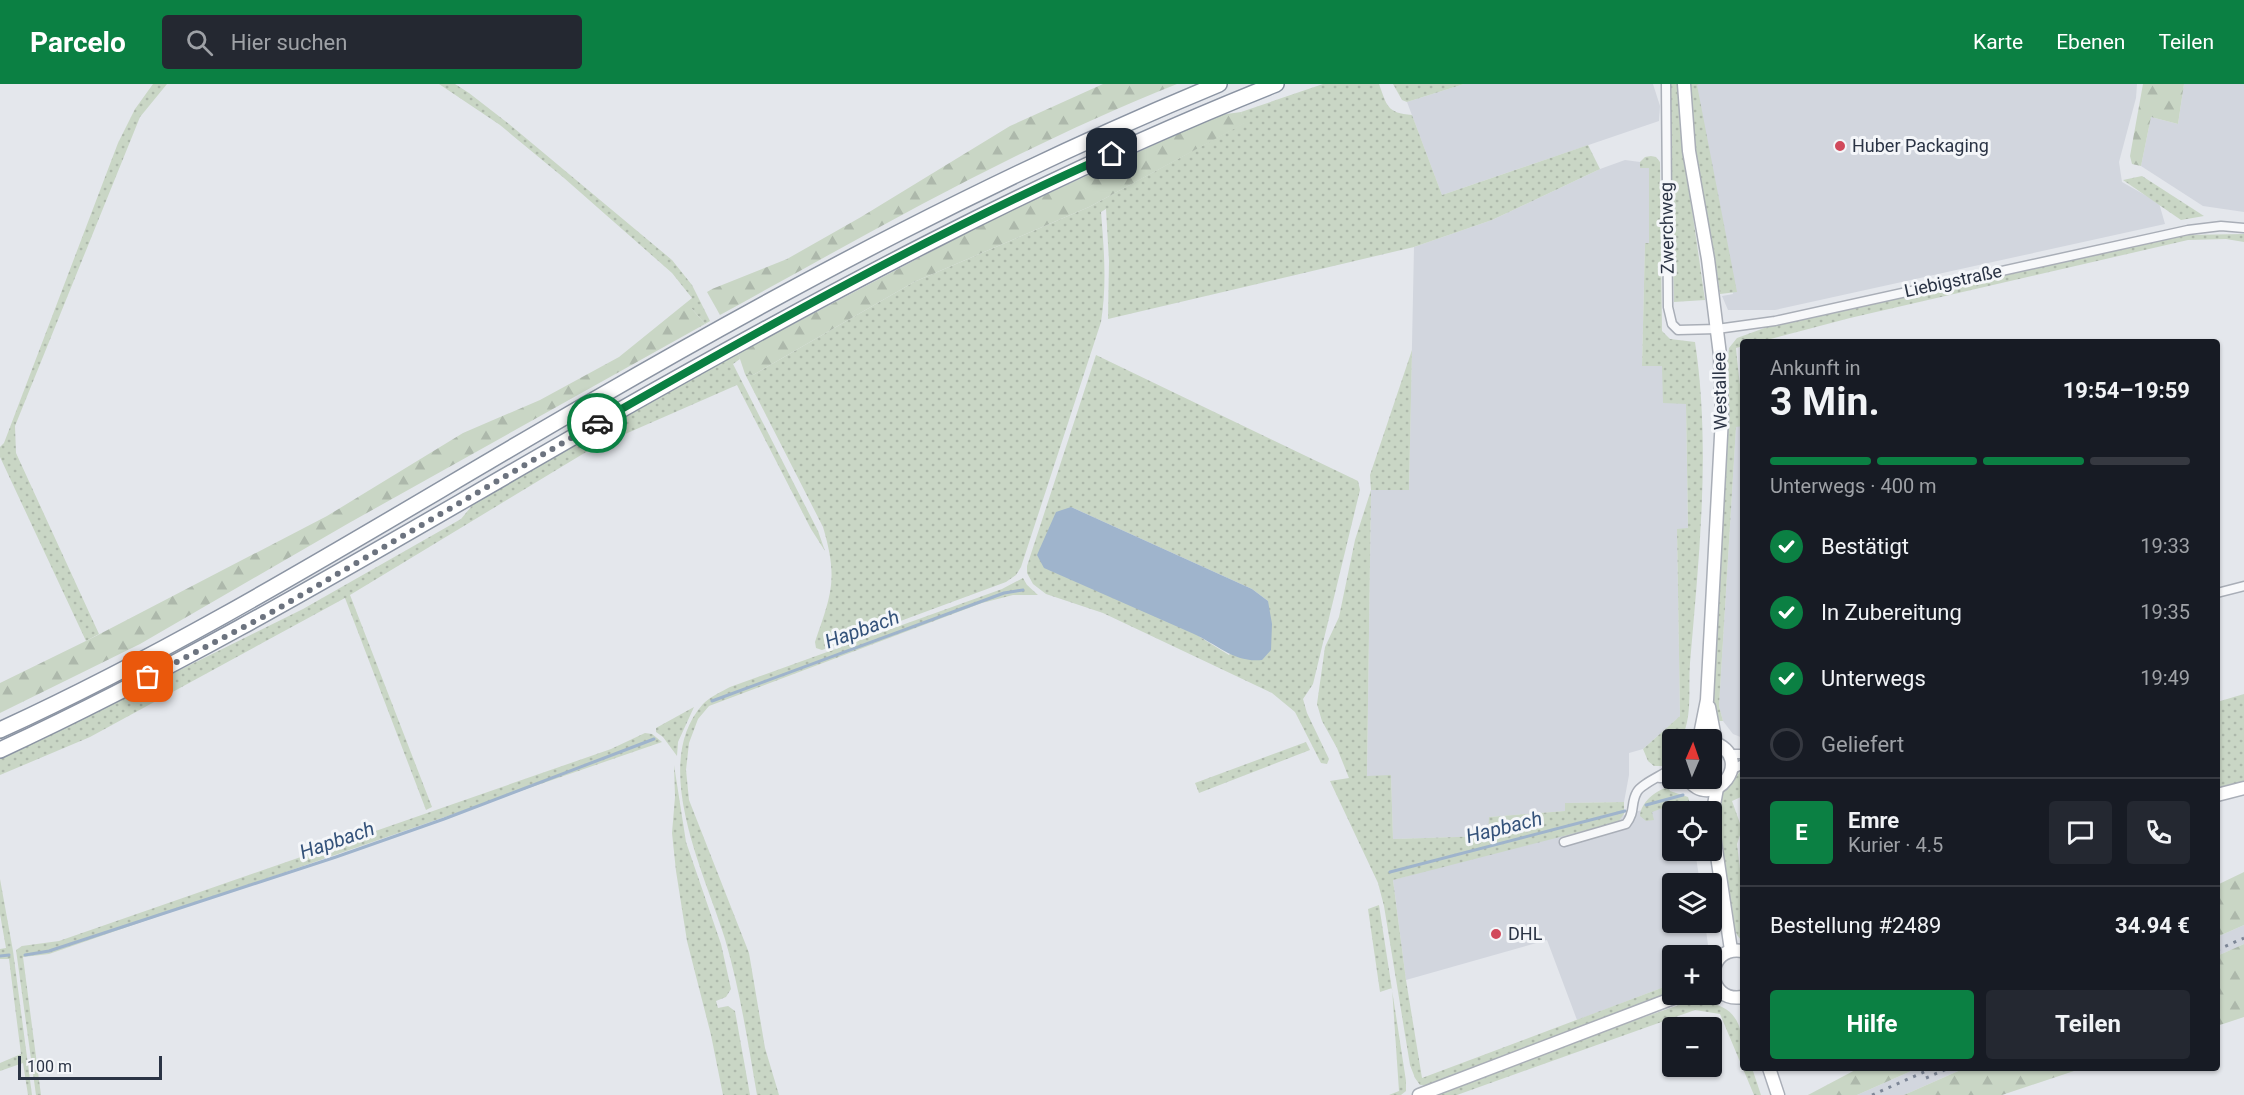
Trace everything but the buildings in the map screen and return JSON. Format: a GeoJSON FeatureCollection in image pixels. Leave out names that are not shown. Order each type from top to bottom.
{"type":"FeatureCollection","features":[{"type":"Feature","properties":{"kind":"highway"},"geometry":{"type":"LineString","coordinates":[[0,730],[199,631],[584,405],[710,334],[945,209],[1018,173],[1219,84]]}},
{"type":"Feature","properties":{"kind":"highway"},"geometry":{"type":"LineString","coordinates":[[0,750],[267,615],[718,355],[943,234],[1050,182],[1276,84]]}},
{"type":"Feature","properties":{"kind":"main road","name":"Westallee"},"geometry":{"type":"LineString","coordinates":[[1684,84],[1689,151],[1708,260],[1717,329],[1722,417],[1707,700],[1700,729]]}},
{"type":"Feature","properties":{"kind":"main road","name":"Westallee"},"geometry":{"type":"LineString","coordinates":[[1707,700],[1712,729]]}},
{"type":"Feature","properties":{"kind":"main road"},"geometry":{"type":"LineString","coordinates":[[1722,747],[1729,754],[1731,770],[1722,784]]}},
{"type":"Feature","properties":{"kind":"main road"},"geometry":{"type":"LineString","coordinates":[[2220,794],[2244,788]]}},
{"type":"Feature","properties":{"kind":"main road"},"geometry":{"type":"LineString","coordinates":[[1700,789],[1704,801]]}},
{"type":"Feature","properties":{"kind":"main road"},"geometry":{"type":"LineString","coordinates":[[1720,861],[1737,951],[1722,955]]}},
{"type":"Feature","properties":{"kind":"main road"},"geometry":{"type":"LineString","coordinates":[[1722,992],[1728,996],[1740,997]]}},
{"type":"Feature","properties":{"kind":"main road"},"geometry":{"type":"LineString","coordinates":[[1419,1095],[1662,1002]]}},
{"type":"Feature","properties":{"kind":"main road"},"geometry":{"type":"LineString","coordinates":[[1770,1071],[1778,1095]]}},
{"type":"Feature","properties":{"kind":"street","name":"Zwerchweg"},"geometry":{"type":"LineString","coordinates":[[1666,84],[1668,307],[1672,324],[1678,330],[1717,329]]}},
{"type":"Feature","properties":{"kind":"street","name":"Liebigstraße"},"geometry":{"type":"LineString","coordinates":[[1717,329],[1775,321],[2188,230],[2221,226],[2244,228]]}},
{"type":"Feature","properties":{"kind":"street"},"geometry":{"type":"LineString","coordinates":[[2220,592],[2244,586]]}},
{"type":"Feature","properties":{"kind":"street"},"geometry":{"type":"LineString","coordinates":[[1729,754],[1740,754]]}},
{"type":"Feature","properties":{"kind":"street"},"geometry":{"type":"LineString","coordinates":[[1731,770],[1740,766]]}},
{"type":"Feature","properties":{"kind":"street"},"geometry":{"type":"LineString","coordinates":[[1564,842],[1626,824],[1633,816],[1635,794],[1642,786],[1660,777]]}},
{"type":"Feature","properties":{"kind":"shaded area"},"geometry":{"type":"Polygon","coordinates":[[[1464,84],[1653,84],[1660,106],[1659,121],[1442,195],[1407,102],[1464,84]]]}},
{"type":"Feature","properties":{"kind":"shaded area"},"geometry":{"type":"Polygon","coordinates":[[[1694,84],[2137,84],[2136,98],[2119,162],[2122,182],[2159,203],[2165,224],[1775,310],[1728,310],[1722,296],[1733,294],[1694,84]]]}},
{"type":"Feature","properties":{"kind":"shaded area"},"geometry":{"type":"Polygon","coordinates":[[[2184,84],[2244,84],[2244,212],[2203,206],[2141,166],[2151,117],[2178,124],[2184,84]]]}},
{"type":"Feature","properties":{"kind":"shaded area"},"geometry":{"type":"Polygon","coordinates":[[[1625,160],[1640,162],[1641,168],[1649,168],[1649,243],[1645,244],[1642,366],[1662,366],[1686,403],[1688,529],[1677,530],[1680,716],[1665,729],[1662,729],[1662,732],[1643,749],[1629,753],[1629,775],[1624,802],[1566,803],[1566,811],[1489,817],[1489,836],[1393,839],[1391,776],[1367,777],[1371,490],[1409,490],[1414,247],[1492,220],[1600,169],[1625,160]]]}},
{"type":"Feature","properties":{"kind":"shaded area"},"geometry":{"type":"Polygon","coordinates":[[[1736,426],[1740,426],[1740,737],[1733,734],[1723,721],[1719,706],[1736,426]]]}},
{"type":"Feature","properties":{"kind":"shaded area"},"geometry":{"type":"Polygon","coordinates":[[[1688,797],[1689,801],[1674,801],[1688,797]]]}},
{"type":"Feature","properties":{"kind":"shaded area"},"geometry":{"type":"Polygon","coordinates":[[[1662,804],[1662,861],[1697,861],[1698,873],[1662,873],[1662,933],[1706,933],[1708,945],[1662,945],[1662,988],[1577,1020],[1547,940],[1406,980],[1393,880],[1662,804]]]}},
{"type":"Feature","properties":{"kind":"shaded area"},"geometry":{"type":"Polygon","coordinates":[[[2244,925],[2244,944],[2220,955],[2220,936],[2244,925]]]}},
{"type":"Feature","properties":{"kind":"shaded area"},"geometry":{"type":"Polygon","coordinates":[[[1911,1071],[1958,1071],[1904,1095],[1857,1095],[1911,1071]]]}},
{"type":"Feature","properties":{"kind":"green space"},"geometry":{"type":"Polygon","coordinates":[[[153,84],[167,84],[140,117],[15,426],[16,453],[99,634],[86,641],[0,457],[0,447],[4,443],[118,143],[135,109],[153,84]]]}},
{"type":"Feature","properties":{"kind":"green space"},"geometry":{"type":"Polygon","coordinates":[[[439,84],[455,84],[469,93],[672,260],[692,285],[710,321],[705,324],[692,309],[692,298],[672,273],[564,178],[500,125],[439,84]]]}},
{"type":"Feature","properties":{"kind":"green space"},"geometry":{"type":"Polygon","coordinates":[[[1103,84],[1177,84],[1059,135],[1002,163],[888,222],[720,315],[707,292],[787,259],[861,217],[1010,126],[1103,84]]]}},
{"type":"Feature","properties":{"kind":"green space"},"geometry":{"type":"Polygon","coordinates":[[[1323,84],[1379,84],[1389,107],[1397,112],[1412,115],[1442,195],[1588,145],[1600,169],[1492,220],[1414,247],[1108,319],[1109,261],[1106,209],[1101,212],[1104,281],[1101,322],[1021,567],[1016,575],[1006,582],[822,650],[816,648],[815,642],[826,611],[831,585],[832,573],[828,545],[823,527],[745,374],[753,375],[914,282],[1089,207],[1244,123],[1241,112],[1323,84]]]}},
{"type":"Feature","properties":{"kind":"green space"},"geometry":{"type":"Polygon","coordinates":[[[1393,84],[1464,84],[1407,102],[1402,100],[1393,84]]]}},
{"type":"Feature","properties":{"kind":"green space"},"geometry":{"type":"Polygon","coordinates":[[[1669,84],[1679,84],[1684,154],[1705,300],[1674,302],[1669,84]]]}},
{"type":"Feature","properties":{"kind":"green space"},"geometry":{"type":"Polygon","coordinates":[[[1689,84],[1699,84],[1697,85],[1737,292],[1720,294],[1694,151],[1689,84]]]}},
{"type":"Feature","properties":{"kind":"green space"},"geometry":{"type":"Polygon","coordinates":[[[2143,84],[2184,84],[2178,124],[2151,117],[2141,166],[2132,164],[2130,156],[2143,84]]]}},
{"type":"Feature","properties":{"kind":"green space"},"geometry":{"type":"Polygon","coordinates":[[[1241,112],[1245,123],[1089,207],[914,282],[753,375],[745,374],[738,353],[995,218],[1219,115],[1241,112]]]}},
{"type":"Feature","properties":{"kind":"green space"},"geometry":{"type":"Polygon","coordinates":[[[1645,157],[1656,157],[1660,162],[1662,331],[1670,339],[1695,342],[1700,382],[1702,502],[1690,663],[1689,712],[1685,729],[1665,729],[1680,716],[1677,529],[1688,528],[1686,404],[1663,403],[1662,366],[1642,366],[1645,243],[1649,243],[1649,168],[1640,168],[1640,162],[1645,157]]]}},
{"type":"Feature","properties":{"kind":"green space"},"geometry":{"type":"Polygon","coordinates":[[[2142,176],[2204,216],[2181,220],[2123,180],[2142,176]]]}},
{"type":"Feature","properties":{"kind":"green space"},"geometry":{"type":"Polygon","coordinates":[[[2244,234],[2244,242],[2226,239],[2188,240],[1850,318],[1770,339],[1740,339],[1740,347],[1736,348],[1740,387],[1740,426],[1736,427],[1719,706],[1723,721],[1716,721],[1712,695],[1728,418],[1727,366],[1729,348],[1737,338],[1770,326],[2187,235],[2244,234]]]}},
{"type":"Feature","properties":{"kind":"green space"},"geometry":{"type":"Polygon","coordinates":[[[692,298],[692,309],[705,324],[349,523],[140,644],[0,713],[0,683],[327,516],[463,433],[540,400],[619,357],[692,298]]]}},
{"type":"Feature","properties":{"kind":"green space"},"geometry":{"type":"Polygon","coordinates":[[[1412,350],[1409,490],[1371,490],[1370,475],[1412,350]]]}},
{"type":"Feature","properties":{"kind":"green space"},"geometry":{"type":"Polygon","coordinates":[[[738,353],[740,359],[733,364],[818,531],[825,551],[811,529],[737,385],[591,449],[350,595],[432,807],[426,810],[345,598],[90,737],[0,775],[0,759],[303,609],[461,519],[475,502],[738,353]]]}},
{"type":"Feature","properties":{"kind":"green space"},"geometry":{"type":"Polygon","coordinates":[[[1096,355],[1358,481],[1360,490],[1313,684],[1303,699],[1307,713],[1329,759],[1327,764],[1321,763],[1295,712],[1272,693],[1103,613],[1046,594],[1033,584],[1027,573],[1027,566],[1096,355]],[[1071,507],[1200,637],[1229,655],[1268,601],[1252,589],[1071,507]]]}},
{"type":"Feature","properties":{"kind":"green space"},"geometry":{"type":"Polygon","coordinates":[[[1371,490],[1367,776],[1391,775],[1393,839],[1488,836],[1489,817],[1565,811],[1565,803],[1624,802],[1624,814],[1618,822],[1393,880],[1422,1078],[1662,988],[1662,996],[1431,1086],[1420,1085],[1410,1065],[1384,906],[1378,883],[1330,781],[1349,778],[1337,748],[1322,721],[1317,704],[1325,647],[1339,617],[1355,540],[1371,490]]]}},
{"type":"Feature","properties":{"kind":"green space"},"geometry":{"type":"Polygon","coordinates":[[[1023,578],[1038,595],[1013,595],[982,603],[709,706],[698,719],[689,743],[686,770],[689,800],[749,953],[765,1048],[779,1095],[757,1095],[730,958],[686,820],[681,788],[681,757],[688,729],[703,704],[730,687],[1002,589],[1023,578]]]}},
{"type":"Feature","properties":{"kind":"green space"},"geometry":{"type":"Polygon","coordinates":[[[2244,694],[2244,784],[2220,790],[2220,701],[2244,694]]]}},
{"type":"Feature","properties":{"kind":"green space"},"geometry":{"type":"Polygon","coordinates":[[[694,707],[678,742],[677,756],[663,737],[656,732],[656,728],[694,707]]]}},
{"type":"Feature","properties":{"kind":"green space"},"geometry":{"type":"Polygon","coordinates":[[[1662,732],[1662,766],[1654,766],[1648,761],[1643,749],[1662,732]]]}},
{"type":"Feature","properties":{"kind":"green space"},"geometry":{"type":"Polygon","coordinates":[[[645,733],[652,734],[662,742],[49,954],[23,957],[41,1095],[36,1095],[16,950],[22,946],[59,941],[611,749],[645,733]]]}},
{"type":"Feature","properties":{"kind":"green space"},"geometry":{"type":"Polygon","coordinates":[[[1306,742],[1310,750],[1199,793],[1195,783],[1306,742]]]}},
{"type":"Feature","properties":{"kind":"green space"},"geometry":{"type":"Polygon","coordinates":[[[674,765],[686,842],[721,944],[731,989],[726,997],[716,1001],[718,1008],[728,1006],[735,1011],[750,1095],[723,1095],[711,1035],[687,941],[672,833],[675,797],[674,765]]]}},
{"type":"Feature","properties":{"kind":"green space"},"geometry":{"type":"Polygon","coordinates":[[[1740,772],[1740,797],[1732,801],[1740,823],[1737,844],[1740,869],[1740,938],[1732,921],[1722,855],[1722,801],[1720,801],[1722,792],[1740,772]]]}},
{"type":"Feature","properties":{"kind":"green space"},"geometry":{"type":"Polygon","coordinates":[[[1669,789],[1688,797],[1689,801],[1662,801],[1662,808],[1652,812],[1654,820],[1646,821],[1640,816],[1643,806],[1658,791],[1669,789]]]}},
{"type":"Feature","properties":{"kind":"green space"},"geometry":{"type":"Polygon","coordinates":[[[2244,872],[2244,925],[2220,936],[2220,884],[2244,872]]]}},
{"type":"Feature","properties":{"kind":"green space"},"geometry":{"type":"Polygon","coordinates":[[[0,879],[13,951],[32,1095],[28,1095],[23,1063],[0,1071],[0,1063],[21,1054],[9,959],[0,959],[0,949],[6,948],[0,914],[0,879]]]}},
{"type":"Feature","properties":{"kind":"green space"},"geometry":{"type":"Polygon","coordinates":[[[1379,905],[1392,988],[1380,992],[1368,909],[1379,905]]]}},
{"type":"Feature","properties":{"kind":"green space"},"geometry":{"type":"Polygon","coordinates":[[[2244,944],[2244,1017],[2220,1025],[2220,955],[2244,944]]]}},
{"type":"Feature","properties":{"kind":"green space"},"geometry":{"type":"Polygon","coordinates":[[[1392,991],[1406,1081],[1406,1091],[1401,1095],[1389,1095],[1399,1091],[1392,991]]]}},
{"type":"Feature","properties":{"kind":"green space"},"geometry":{"type":"Polygon","coordinates":[[[1679,1005],[1722,1007],[1735,1018],[1740,1029],[1740,1062],[1720,1014],[1695,1010],[1675,1017],[1662,1017],[1662,1022],[1457,1095],[1433,1095],[1679,1005]]]}},
{"type":"Feature","properties":{"kind":"green space"},"geometry":{"type":"Polygon","coordinates":[[[1744,1071],[1753,1071],[1761,1095],[1754,1095],[1744,1071]]]}},
{"type":"Feature","properties":{"kind":"green space"},"geometry":{"type":"Polygon","coordinates":[[[1853,1071],[1911,1071],[1857,1095],[1808,1095],[1853,1071]]]}},
{"type":"Feature","properties":{"kind":"green space"},"geometry":{"type":"Polygon","coordinates":[[[1958,1071],[2074,1071],[2002,1095],[1904,1095],[1958,1071]]]}},
{"type":"Feature","properties":{"kind":"water"},"geometry":{"type":"Polygon","coordinates":[[[1071,507],[1252,589],[1268,601],[1272,624],[1271,650],[1262,660],[1243,659],[1194,634],[1044,568],[1037,555],[1056,512],[1071,507]]]}},
{"type":"Feature","properties":{"kind":"waterway","name":"Hapbach"},"geometry":{"type":"LineString","coordinates":[[712,701],[1004,593],[1023,590]]}},
{"type":"Feature","properties":{"kind":"waterway","name":"Hapbach"},"geometry":{"type":"LineString","coordinates":[[25,955],[49,951],[336,857],[444,819],[654,739]]}},
{"type":"Feature","properties":{"kind":"waterway","name":"Hapbach"},"geometry":{"type":"LineString","coordinates":[[1646,805],[1683,795]]}},
{"type":"Feature","properties":{"kind":"waterway","name":"Hapbach"},"geometry":{"type":"LineString","coordinates":[[1390,872],[1625,811]]}},
{"type":"Feature","properties":{"kind":"waterway","name":"Hapbach"},"geometry":{"type":"LineString","coordinates":[[0,956],[9,955]]}},
{"type":"Feature","properties":{"kind":"railway"},"geometry":{"type":"LineString","coordinates":[[2220,949],[2244,938]]}},
{"type":"Feature","properties":{"kind":"railway"},"geometry":{"type":"LineString","coordinates":[[1872,1095],[1926,1071]]}},
{"type":"Feature","properties":{"kind":"railway"},"geometry":{"type":"LineString","coordinates":[[1926,1078],[1942,1071]]}},
{"type":"Feature","properties":{"kind":"way so far"},"geometry":{"type":"LineString","coordinates":[[148,677],[267,615],[597,423]]}},
{"type":"Feature","properties":{"kind":"place","name":"Huber Packaging"},"geometry":{"type":"Point","coordinates":[1840,146]}},
{"type":"Feature","properties":{"kind":"place","name":"DHL"},"geometry":{"type":"Point","coordinates":[1496,934]}},
{"type":"Feature","properties":{"kind":"route"},"geometry":{"type":"LineString","coordinates":[[597,423],[883,265],[1028,192],[1112,154]]}}]}
